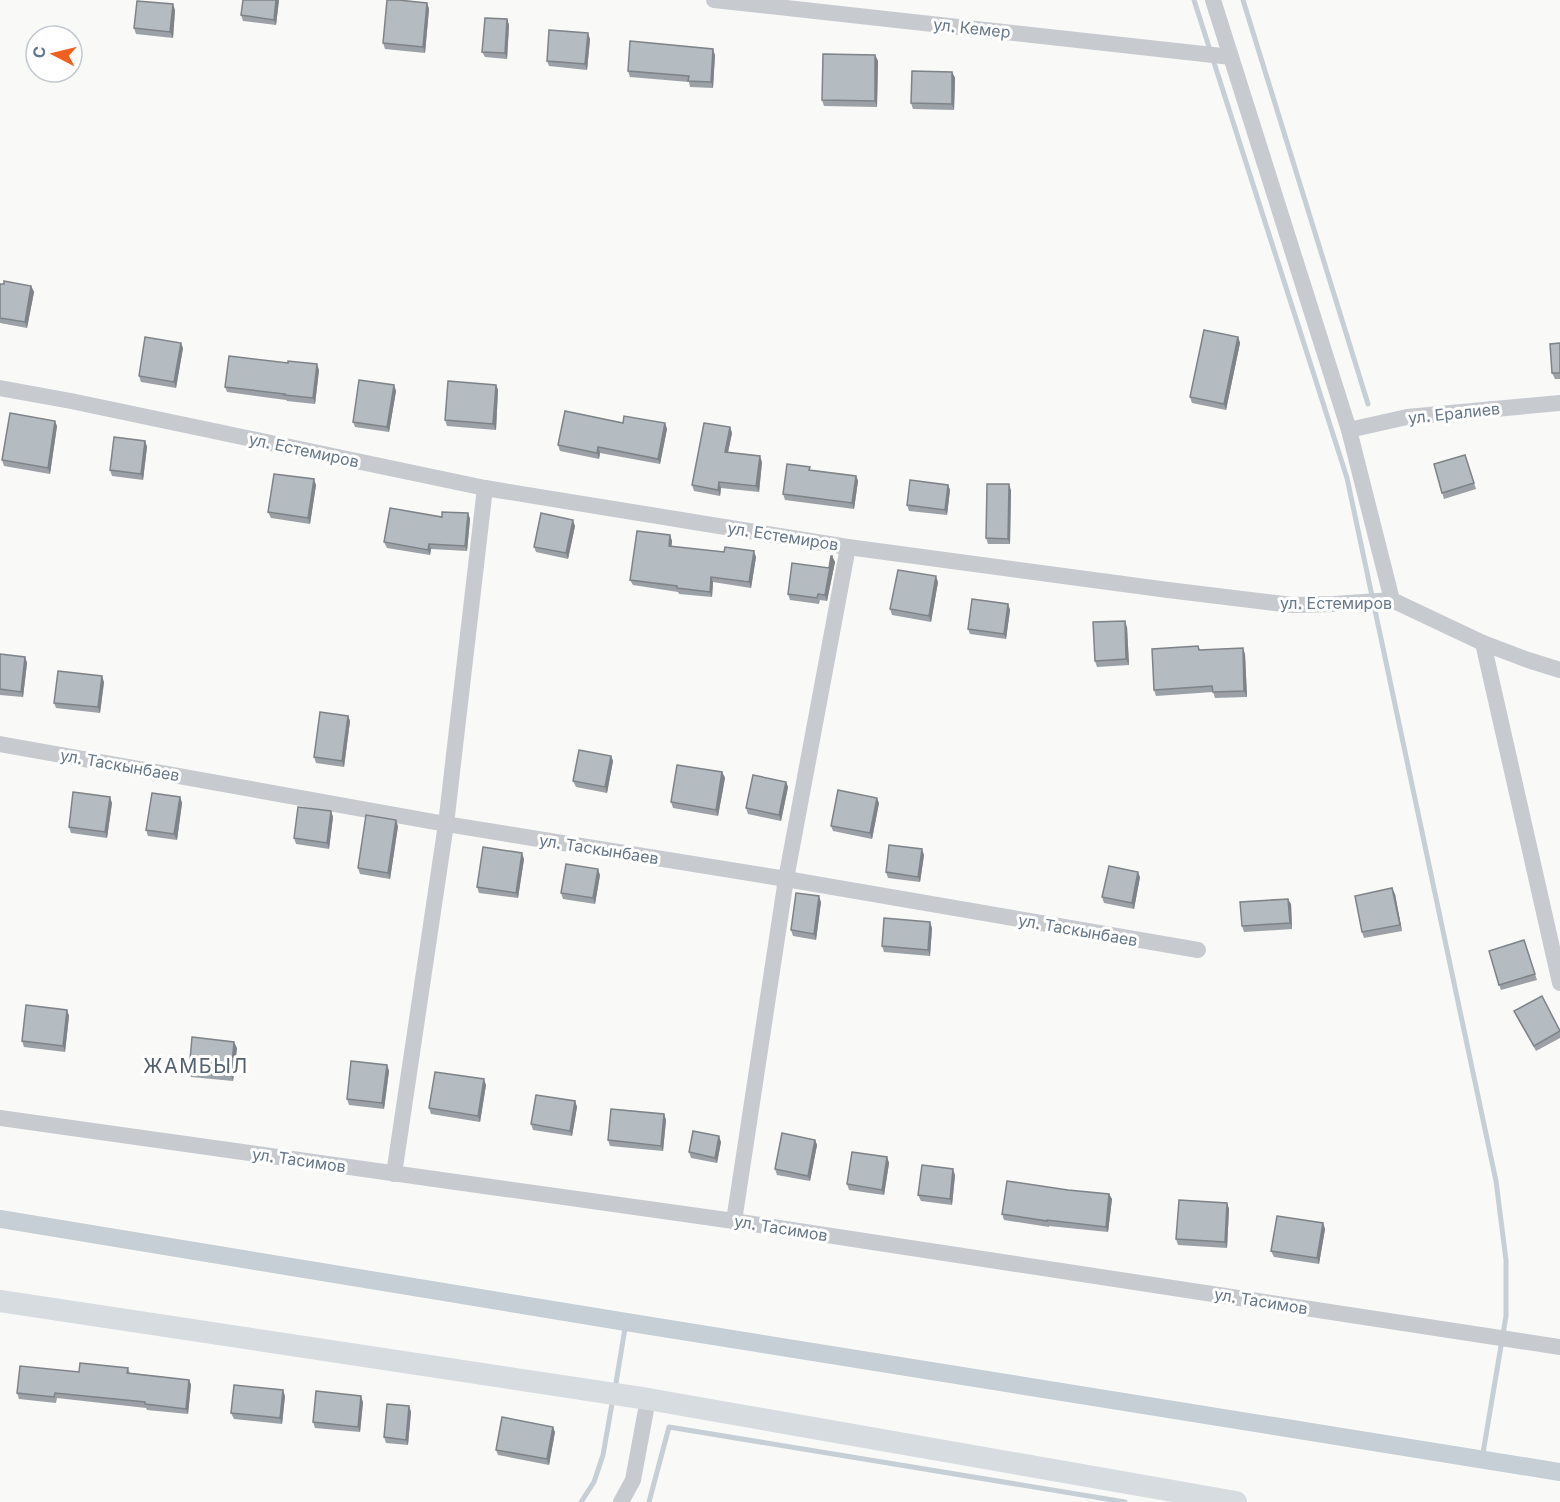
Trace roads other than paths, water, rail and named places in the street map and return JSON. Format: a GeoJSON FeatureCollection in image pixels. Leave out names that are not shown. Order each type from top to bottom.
{"type":"FeatureCollection","features":[{"type":"Feature","properties":{"kind":"main road"},"geometry":{"type":"LineString","coordinates":[[0,1300],[648,1399],[1236,1502]]}},
{"type":"Feature","properties":{"kind":"street","name":"ул. Кемер"},"geometry":{"type":"LineString","coordinates":[[714,0],[1231,57]]}},
{"type":"Feature","properties":{"kind":"street"},"geometry":{"type":"LineString","coordinates":[[1213,0],[1349,430],[1392,600]]}},
{"type":"Feature","properties":{"kind":"street","name":"ул. Естемиров"},"geometry":{"type":"LineString","coordinates":[[0,388],[485,488],[848,547],[1292,605],[1392,600],[1483,643],[1560,670]]}},
{"type":"Feature","properties":{"kind":"street","name":"ул. Ералиев"},"geometry":{"type":"LineString","coordinates":[[1349,430],[1407,417],[1560,403]]}},
{"type":"Feature","properties":{"kind":"street"},"geometry":{"type":"LineString","coordinates":[[394,1174],[446,824],[485,488]]}},
{"type":"Feature","properties":{"kind":"street"},"geometry":{"type":"LineString","coordinates":[[734,1221],[786,879],[848,547]]}},
{"type":"Feature","properties":{"kind":"street"},"geometry":{"type":"LineString","coordinates":[[1483,643],[1560,983]]}},
{"type":"Feature","properties":{"kind":"street","name":"ул. Таскынбаев"},"geometry":{"type":"LineString","coordinates":[[0,744],[446,824],[786,879],[1198,950]]}},
{"type":"Feature","properties":{"kind":"street","name":"ул. Тасимов"},"geometry":{"type":"LineString","coordinates":[[0,1118],[734,1221],[1560,1347]]}},
{"type":"Feature","properties":{"kind":"street"},"geometry":{"type":"LineString","coordinates":[[621,1502],[633,1480],[648,1399]]}},
{"type":"Feature","properties":{"kind":"waterway"},"geometry":{"type":"LineString","coordinates":[[1194,0],[1347,478],[1496,1181],[1506,1260],[1506,1316],[1482,1459]]}},
{"type":"Feature","properties":{"kind":"waterway"},"geometry":{"type":"LineString","coordinates":[[1243,0],[1368,404]]}},
{"type":"Feature","properties":{"kind":"waterway"},"geometry":{"type":"LineString","coordinates":[[0,1219],[1560,1472]]}},
{"type":"Feature","properties":{"kind":"waterway"},"geometry":{"type":"LineString","coordinates":[[615,1389],[626,1322]]}},
{"type":"Feature","properties":{"kind":"waterway"},"geometry":{"type":"LineString","coordinates":[[581,1502],[594,1482],[603,1455],[613,1398]]}},
{"type":"Feature","properties":{"kind":"waterway"},"geometry":{"type":"LineString","coordinates":[[649,1502],[669,1427],[1125,1502]]}},
{"type":"Feature","properties":{"kind":"district","name":"ЖАМБЫЛ"},"geometry":{"type":"Point","coordinates":[196,1066]}}]}
